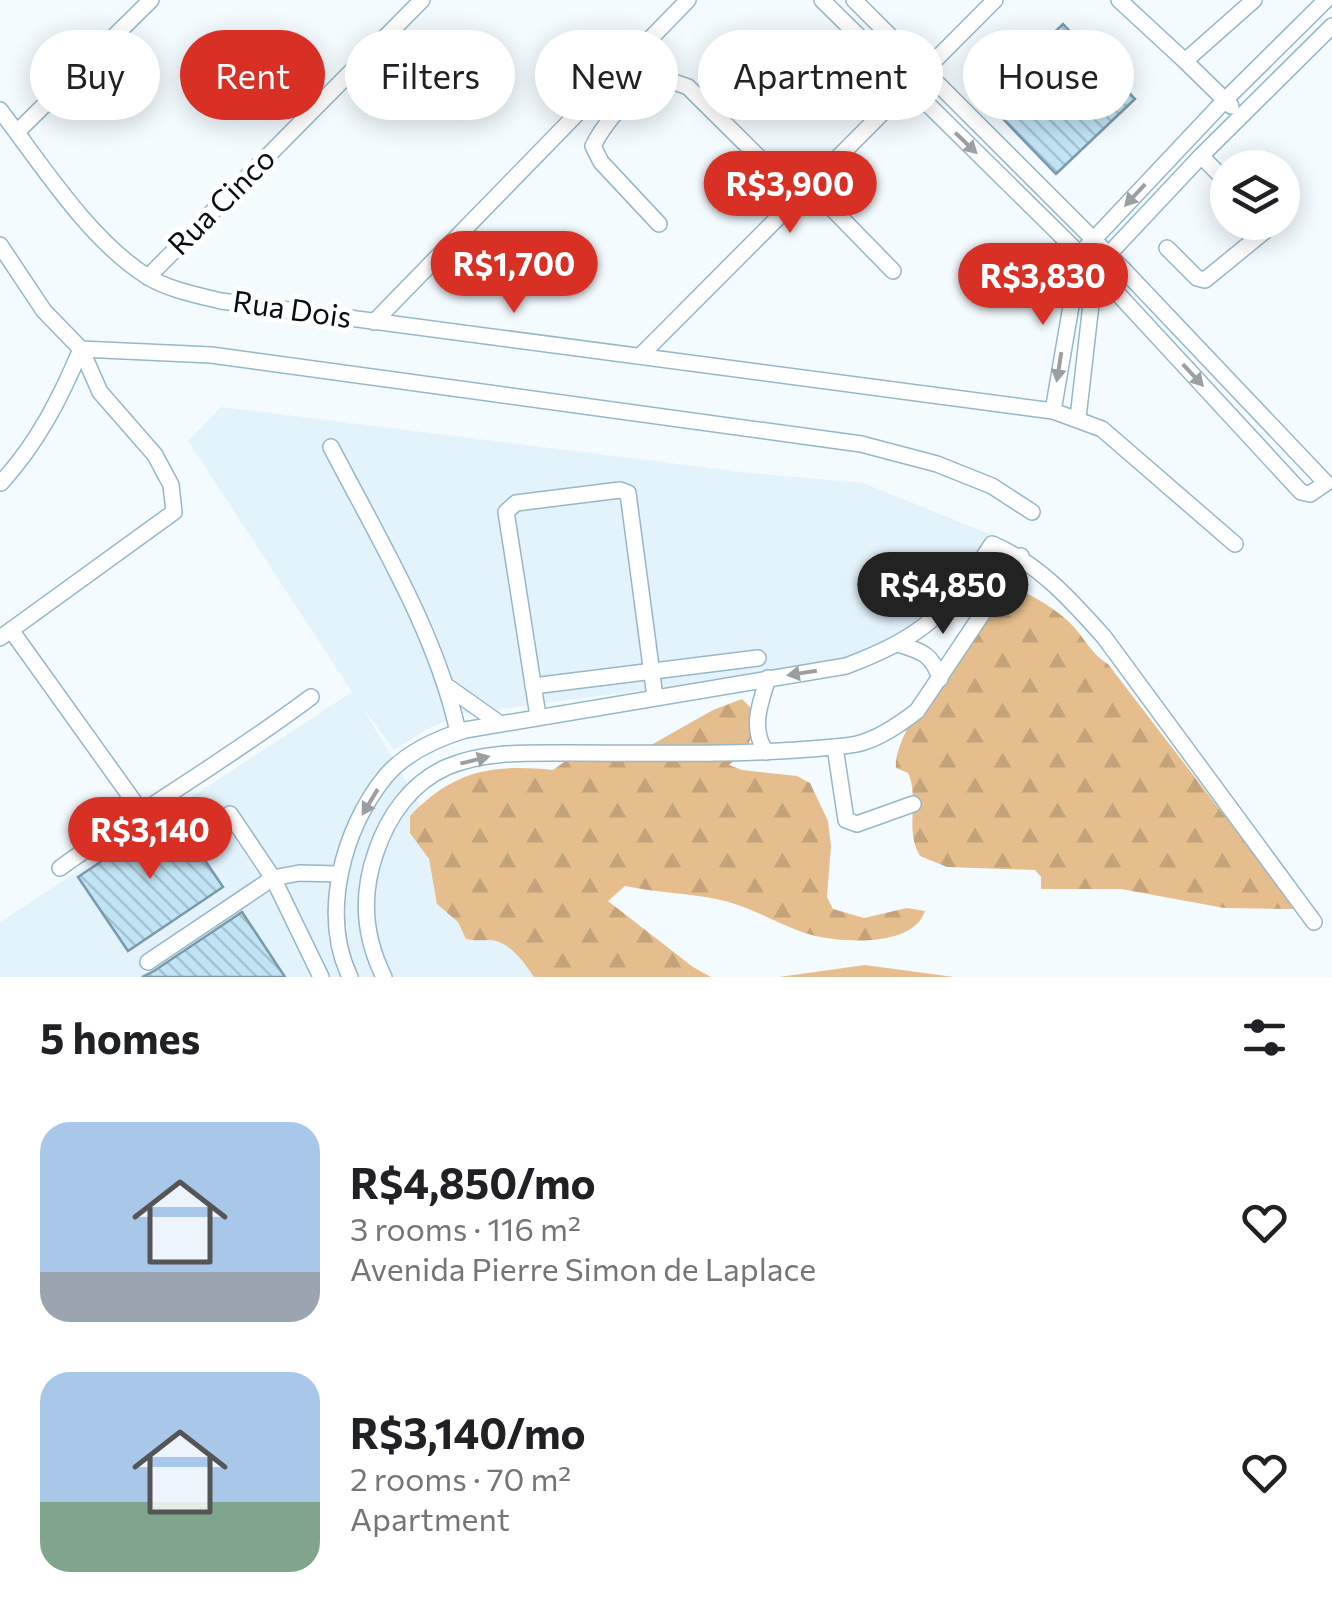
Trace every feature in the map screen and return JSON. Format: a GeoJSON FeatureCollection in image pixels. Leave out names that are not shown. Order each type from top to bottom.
{"type":"FeatureCollection","features":[{"type":"Feature","properties":{"kind":"street"},"geometry":{"type":"LineString","coordinates":[[16,132],[150,0]]}},
{"type":"Feature","properties":{"kind":"street","name":"Rua Cinco"},"geometry":{"type":"LineString","coordinates":[[148,277],[422,0]]}},
{"type":"Feature","properties":{"kind":"street"},"geometry":{"type":"LineString","coordinates":[[374,322],[688,0]]}},
{"type":"Feature","properties":{"kind":"street"},"geometry":{"type":"LineString","coordinates":[[822,0],[852,30]]}},
{"type":"Feature","properties":{"kind":"street"},"geometry":{"type":"LineString","coordinates":[[854,0],[884,30]]}},
{"type":"Feature","properties":{"kind":"street"},"geometry":{"type":"LineString","coordinates":[[943,52],[995,0]]}},
{"type":"Feature","properties":{"kind":"street"},"geometry":{"type":"LineString","coordinates":[[1119,0],[1241,116]]}},
{"type":"Feature","properties":{"kind":"street"},"geometry":{"type":"LineString","coordinates":[[1185,62],[1254,0]]}},
{"type":"Feature","properties":{"kind":"street"},"geometry":{"type":"LineString","coordinates":[[1052,411],[1080,254],[1322,4],[1332,23],[1108,253],[1096,270],[1078,418]]}},
{"type":"Feature","properties":{"kind":"street"},"geometry":{"type":"LineString","coordinates":[[659,224],[601,162],[592,146],[600,130],[645,84],[666,79],[688,86],[893,270]]}},
{"type":"Feature","properties":{"kind":"street"},"geometry":{"type":"LineString","coordinates":[[942,120],[1096,270],[1302,492],[1310,494],[1326,483],[1108,253],[943,90]]}},
{"type":"Feature","properties":{"kind":"street","name":"Rua Dois"},"geometry":{"type":"LineString","coordinates":[[0,110],[74,206],[110,244],[148,277],[178,290],[222,301],[1052,411],[1102,429],[1123,444],[1235,544]]}},
{"type":"Feature","properties":{"kind":"street"},"geometry":{"type":"LineString","coordinates":[[641,354],[873,120]]}},
{"type":"Feature","properties":{"kind":"street"},"geometry":{"type":"LineString","coordinates":[[1201,156],[1210,165]]}},
{"type":"Feature","properties":{"kind":"street"},"geometry":{"type":"LineString","coordinates":[[1165,163],[1180,178]]}},
{"type":"Feature","properties":{"kind":"street"},"geometry":{"type":"LineString","coordinates":[[1167,248],[1197,278],[1205,280],[1254,240]]}},
{"type":"Feature","properties":{"kind":"street"},"geometry":{"type":"LineString","coordinates":[[0,245],[44,311],[81,349],[100,392],[155,456],[171,485],[174,512],[6,634],[140,810]]}},
{"type":"Feature","properties":{"kind":"street"},"geometry":{"type":"LineString","coordinates":[[2,483],[26,456],[56,409],[81,349]]}},
{"type":"Feature","properties":{"kind":"street"},"geometry":{"type":"LineString","coordinates":[[81,349],[212,355],[860,444],[974,478],[1032,512]]}},
{"type":"Feature","properties":{"kind":"street"},"geometry":{"type":"LineString","coordinates":[[330,447],[392,566],[448,687],[458,732]]}},
{"type":"Feature","properties":{"kind":"street"},"geometry":{"type":"LineString","coordinates":[[538,716],[506,512],[516,503],[620,490],[628,493],[655,697]]}},
{"type":"Feature","properties":{"kind":"street"},"geometry":{"type":"LineString","coordinates":[[350,977],[337,923],[340,874],[356,826],[370,800],[386,775],[409,756],[458,732],[498,723],[846,666],[918,633],[948,605],[992,544],[1021,556],[1104,636],[1314,922]]}},
{"type":"Feature","properties":{"kind":"street"},"geometry":{"type":"LineString","coordinates":[[384,977],[372,952],[366,920],[370,867],[388,819],[429,778],[446,768],[504,753],[766,752],[860,744],[897,726],[916,711],[1021,556]]}},
{"type":"Feature","properties":{"kind":"street"},"geometry":{"type":"LineString","coordinates":[[898,644],[927,653],[935,661],[940,679]]}},
{"type":"Feature","properties":{"kind":"street"},"geometry":{"type":"LineString","coordinates":[[533,686],[758,658]]}},
{"type":"Feature","properties":{"kind":"street"},"geometry":{"type":"LineString","coordinates":[[711,664],[714,687]]}},
{"type":"Feature","properties":{"kind":"street"},"geometry":{"type":"LineString","coordinates":[[766,752],[758,740],[758,716],[768,678]]}},
{"type":"Feature","properties":{"kind":"street"},"geometry":{"type":"LineString","coordinates":[[584,680],[589,708]]}},
{"type":"Feature","properties":{"kind":"street"},"geometry":{"type":"LineString","coordinates":[[448,687],[498,723]]}},
{"type":"Feature","properties":{"kind":"street"},"geometry":{"type":"LineString","coordinates":[[60,868],[311,697]]}},
{"type":"Feature","properties":{"kind":"street"},"geometry":{"type":"LineString","coordinates":[[836,747],[846,820],[857,824],[913,804]]}},
{"type":"Feature","properties":{"kind":"street"},"geometry":{"type":"LineString","coordinates":[[409,756],[429,778]]}},
{"type":"Feature","properties":{"kind":"street"},"geometry":{"type":"LineString","coordinates":[[230,814],[273,878],[321,977]]}},
{"type":"Feature","properties":{"kind":"street"},"geometry":{"type":"LineString","coordinates":[[148,962],[273,878],[299,873],[340,874]]}},
{"type":"Feature","properties":{"kind":"shaded area"},"geometry":{"type":"Polygon","coordinates":[[[221,407],[751,473],[863,483],[990,534],[949,593],[882,649],[848,663],[462,714],[429,728],[394,750],[362,706],[465,883],[604,977],[0,977],[0,922],[352,692],[188,441],[221,407]]]}},
{"type":"Feature","properties":{"kind":"green space"},"geometry":{"type":"Polygon","coordinates":[[[1012,587],[1063,617],[1108,664],[1296,909],[1224,908],[1121,889],[1041,889],[1041,877],[1035,870],[947,867],[920,856],[913,836],[911,783],[908,773],[896,768],[898,751],[921,704],[956,651],[1001,589],[1012,587]]]}},
{"type":"Feature","properties":{"kind":"green space"},"geometry":{"type":"Polygon","coordinates":[[[742,699],[751,708],[752,734],[747,746],[729,765],[797,776],[810,783],[828,821],[831,846],[827,897],[833,909],[864,918],[907,908],[925,911],[918,923],[890,937],[835,939],[805,933],[725,901],[625,886],[608,901],[711,977],[534,977],[504,945],[466,939],[458,922],[437,904],[429,859],[410,833],[410,816],[442,789],[493,770],[553,770],[578,752],[651,745],[713,710],[742,699]]]}},
{"type":"Feature","properties":{"kind":"green space"},"geometry":{"type":"Polygon","coordinates":[[[865,965],[954,977],[779,977],[865,965]]]}},
{"type":"Feature","properties":{"kind":"building"},"geometry":{"type":"Polygon","coordinates":[[[1004,120],[1113,120],[1056,174],[1004,120]]]}},
{"type":"Feature","properties":{"kind":"building"},"geometry":{"type":"Polygon","coordinates":[[[173,813],[223,887],[128,951],[78,877],[173,813]]]}},
{"type":"Feature","properties":{"kind":"building"},"geometry":{"type":"Polygon","coordinates":[[[242,912],[285,977],[142,977],[154,971],[242,912]]]}}]}
